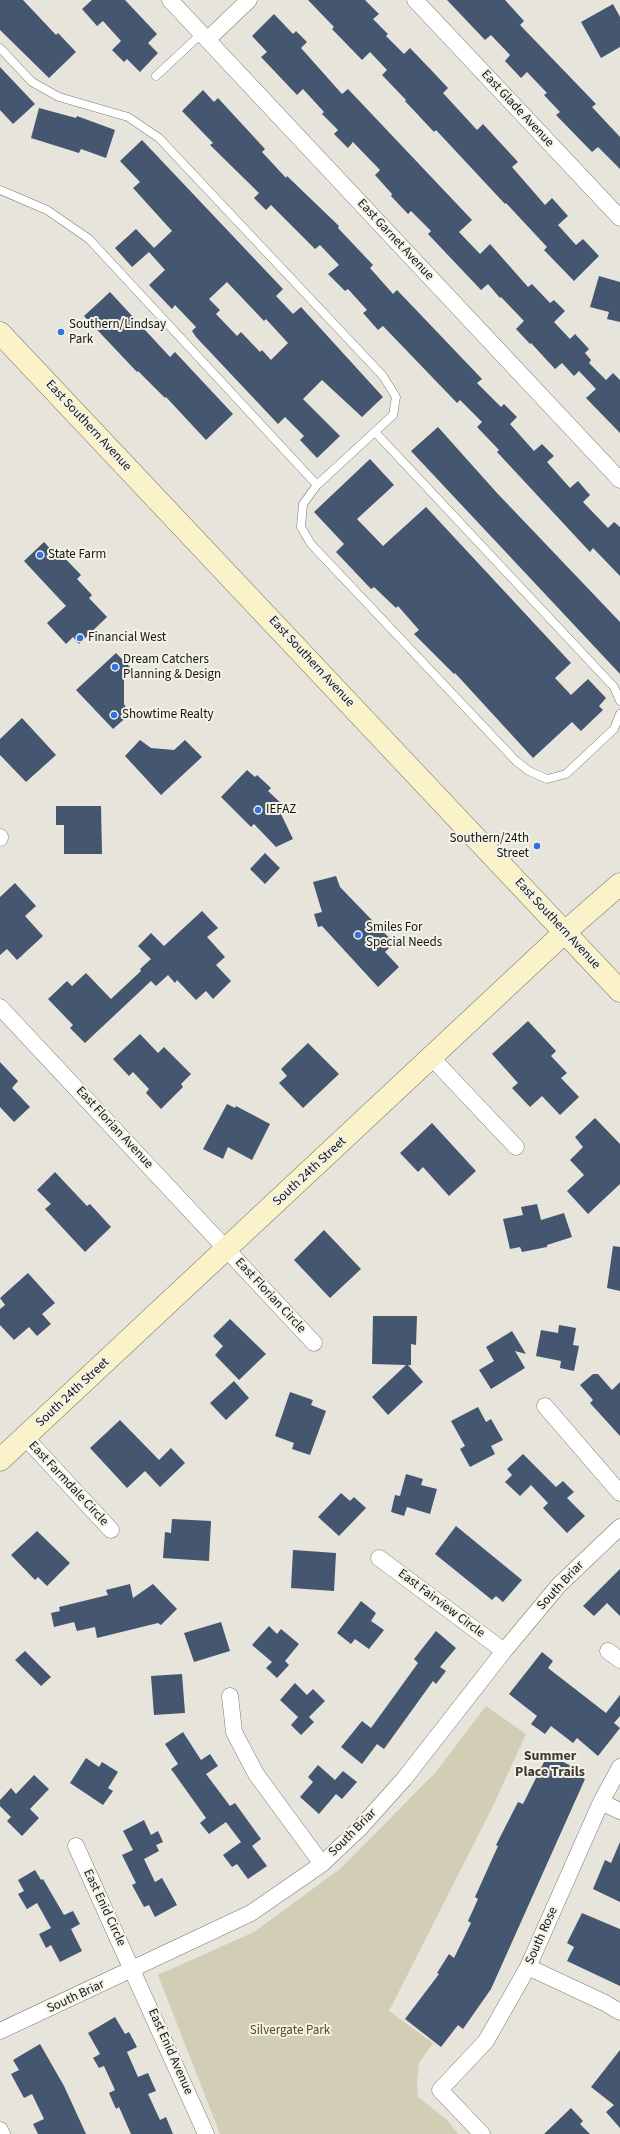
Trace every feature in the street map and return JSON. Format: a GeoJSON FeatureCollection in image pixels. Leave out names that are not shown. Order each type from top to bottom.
{"type":"FeatureCollection","features":[{"type":"Feature","properties":{"kind":"main road","name":"East Southern Avenue"},"geometry":{"type":"LineString","coordinates":[[0,333],[620,991]]}},
{"type":"Feature","properties":{"kind":"main road","name":"South 24th Street"},"geometry":{"type":"LineString","coordinates":[[0,1460],[227,1250],[565,932],[620,884]]}},
{"type":"Feature","properties":{"kind":"street","name":"East Garnet Avenue"},"geometry":{"type":"LineString","coordinates":[[170,0],[620,480]]}},
{"type":"Feature","properties":{"kind":"street"},"geometry":{"type":"LineString","coordinates":[[204,37],[249,0]]}},
{"type":"Feature","properties":{"kind":"street","name":"East Glade Avenue"},"geometry":{"type":"LineString","coordinates":[[415,0],[620,218]]}},
{"type":"Feature","properties":{"kind":"street","name":"East Florian Avenue"},"geometry":{"type":"LineString","coordinates":[[0,1007],[227,1250]]}},
{"type":"Feature","properties":{"kind":"street"},"geometry":{"type":"LineString","coordinates":[[432,1058],[516,1147]]}},
{"type":"Feature","properties":{"kind":"street","name":"East Florian Circle"},"geometry":{"type":"LineString","coordinates":[[227,1250],[314,1342]]}},
{"type":"Feature","properties":{"kind":"street"},"geometry":{"type":"LineString","coordinates":[[545,1406],[620,1493]]}},
{"type":"Feature","properties":{"kind":"street","name":"East Farmdale Circle"},"geometry":{"type":"LineString","coordinates":[[25,1437],[111,1530]]}},
{"type":"Feature","properties":{"kind":"street","name":"South Briar"},"geometry":{"type":"LineString","coordinates":[[0,2031],[133,1970],[251,1913],[322,1864],[360,1828],[404,1779],[504,1651],[559,1585],[620,1527]]}},
{"type":"Feature","properties":{"kind":"street","name":"East Fairview Circle"},"geometry":{"type":"LineString","coordinates":[[379,1558],[504,1651]]}},
{"type":"Feature","properties":{"kind":"street"},"geometry":{"type":"LineString","coordinates":[[230,1696],[234,1732],[256,1774],[322,1864]]}},
{"type":"Feature","properties":{"kind":"street","name":"South Rose"},"geometry":{"type":"LineString","coordinates":[[482,2134],[440,2090],[486,2041],[528,1967],[602,1802],[620,1767]]}},
{"type":"Feature","properties":{"kind":"street"},"geometry":{"type":"LineString","coordinates":[[602,1802],[620,1811]]}},
{"type":"Feature","properties":{"kind":"street","name":"East Enid Circle"},"geometry":{"type":"LineString","coordinates":[[76,1846],[133,1970]]}},
{"type":"Feature","properties":{"kind":"street"},"geometry":{"type":"LineString","coordinates":[[528,1967],[605,2003],[620,2012]]}},
{"type":"Feature","properties":{"kind":"street","name":"East Enid Avenue"},"geometry":{"type":"LineString","coordinates":[[133,1970],[206,2134]]}},
{"type":"Feature","properties":{"kind":"street"},"geometry":{"type":"LineString","coordinates":[[0,2130],[2,2134]]}},
{"type":"Feature","properties":{"kind":"lane"},"geometry":{"type":"LineString","coordinates":[[156,76],[204,37]]}},
{"type":"Feature","properties":{"kind":"lane"},"geometry":{"type":"LineString","coordinates":[[0,48],[32,82],[59,97],[128,117],[159,138],[382,376],[396,397],[392,415],[317,485],[303,504],[301,527],[311,544],[516,761],[529,771],[547,779],[566,774],[614,729],[620,714]]}},
{"type":"Feature","properties":{"kind":"lane"},"geometry":{"type":"LineString","coordinates":[[0,190],[47,210],[89,239],[317,485]]}},
{"type":"Feature","properties":{"kind":"lane"},"geometry":{"type":"LineString","coordinates":[[375,432],[614,686],[620,701]]}},
{"type":"Feature","properties":{"kind":"green space","name":"Silvergate Park"},"geometry":{"type":"Polygon","coordinates":[[[486,1706],[526,1734],[493,1806],[389,2011],[433,2043],[419,2063],[417,2081],[418,2097],[446,2119],[458,2134],[220,2134],[158,1975],[254,1932],[340,1869],[435,1773],[486,1706]]]}},
{"type":"Feature","properties":{"kind":"building"},"geometry":{"type":"Polygon","coordinates":[[[0,0],[23,0],[56,35],[58,33],[76,52],[49,78],[0,30],[0,0]]]}},
{"type":"Feature","properties":{"kind":"building"},"geometry":{"type":"Polygon","coordinates":[[[92,0],[125,0],[157,34],[148,43],[158,53],[140,72],[127,59],[124,62],[112,50],[121,41],[103,21],[97,26],[82,9],[92,0]]]}},
{"type":"Feature","properties":{"kind":"building"},"geometry":{"type":"Polygon","coordinates":[[[308,0],[365,0],[379,14],[373,19],[388,34],[386,36],[404,54],[410,48],[448,88],[443,93],[477,130],[483,124],[518,162],[512,167],[545,205],[552,198],[568,216],[558,225],[576,245],[583,239],[599,256],[574,281],[544,250],[547,247],[506,203],[505,204],[436,130],[434,132],[405,101],[406,100],[382,75],[387,70],[370,52],[362,60],[332,29],[334,27],[308,0]]]}},
{"type":"Feature","properties":{"kind":"building"},"geometry":{"type":"Polygon","coordinates":[[[447,0],[505,0],[524,21],[520,25],[596,104],[592,107],[620,137],[620,169],[598,147],[592,152],[556,115],[560,112],[544,95],[547,93],[527,72],[521,78],[505,61],[510,55],[491,35],[485,40],[447,0]]]}},
{"type":"Feature","properties":{"kind":"building"},"geometry":{"type":"Polygon","coordinates":[[[613,4],[620,17],[620,47],[601,58],[581,22],[613,4]]]}},
{"type":"Feature","properties":{"kind":"building"},"geometry":{"type":"Polygon","coordinates":[[[274,14],[293,34],[296,31],[307,42],[301,48],[342,94],[348,89],[472,220],[459,232],[480,254],[490,244],[528,287],[532,284],[550,303],[554,300],[565,311],[554,322],[570,339],[575,334],[589,349],[585,353],[591,360],[589,363],[606,380],[613,373],[620,380],[620,433],[586,398],[596,389],[579,371],[574,376],[562,363],[555,369],[516,329],[524,321],[488,284],[481,290],[428,234],[431,231],[411,211],[408,214],[391,196],[392,194],[375,175],[380,170],[353,142],[348,148],[334,134],[338,130],[322,114],[324,112],[303,89],[297,95],[261,57],[267,52],[252,36],[274,14]]]}},
{"type":"Feature","properties":{"kind":"building"},"geometry":{"type":"Polygon","coordinates":[[[0,67],[35,104],[13,124],[0,110],[0,67]]]}},
{"type":"Feature","properties":{"kind":"building"},"geometry":{"type":"Polygon","coordinates":[[[203,90],[214,102],[218,98],[265,149],[262,152],[286,178],[287,176],[339,226],[338,228],[373,265],[370,268],[393,294],[397,290],[482,379],[477,383],[501,407],[504,404],[517,417],[510,424],[534,451],[542,444],[554,456],[547,462],[570,488],[578,481],[590,495],[583,502],[608,528],[614,522],[620,527],[620,576],[593,548],[590,552],[497,452],[499,450],[477,427],[482,422],[460,400],[457,403],[383,326],[378,330],[363,313],[367,310],[348,289],[345,291],[328,274],[339,265],[320,245],[315,249],[271,205],[266,210],[254,198],[259,193],[210,145],[213,143],[182,111],[203,90]]]}},
{"type":"Feature","properties":{"kind":"building"},"geometry":{"type":"Polygon","coordinates":[[[39,108],[76,118],[77,116],[115,130],[106,158],[81,149],[79,153],[31,138],[39,108]]]}},
{"type":"Feature","properties":{"kind":"building"},"geometry":{"type":"Polygon","coordinates":[[[142,140],[283,289],[276,296],[293,314],[301,307],[383,397],[362,417],[322,380],[303,399],[340,436],[317,458],[300,440],[304,436],[285,417],[278,424],[196,337],[192,331],[196,327],[175,305],[172,309],[149,285],[165,270],[149,252],[132,267],[115,248],[136,229],[154,248],[172,231],[133,188],[140,182],[120,161],[142,140]],[[227,282],[209,299],[220,310],[216,314],[237,336],[241,332],[260,352],[262,350],[271,360],[288,343],[266,319],[264,321],[227,282]]]}},
{"type":"Feature","properties":{"kind":"building"},"geometry":{"type":"Polygon","coordinates":[[[599,276],[620,282],[620,322],[607,319],[609,312],[590,307],[599,276]]]}},
{"type":"Feature","properties":{"kind":"building"},"geometry":{"type":"Polygon","coordinates":[[[110,292],[170,357],[175,352],[233,414],[206,440],[166,397],[165,398],[138,371],[137,372],[84,316],[110,292]]]}},
{"type":"Feature","properties":{"kind":"building"},"geometry":{"type":"Polygon","coordinates":[[[438,427],[497,493],[620,622],[620,674],[411,451],[438,427]]]}},
{"type":"Feature","properties":{"kind":"building"},"geometry":{"type":"Polygon","coordinates":[[[370,459],[394,485],[357,519],[383,546],[426,507],[571,663],[555,678],[571,695],[588,679],[606,698],[599,706],[603,710],[581,731],[572,722],[533,758],[455,673],[454,674],[414,634],[419,630],[398,606],[396,608],[374,587],[371,589],[336,552],[344,544],[314,512],[370,459]]]}},
{"type":"Feature","properties":{"kind":"building"},"geometry":{"type":"Polygon","coordinates":[[[44,542],[56,555],[59,552],[81,575],[77,579],[92,595],[89,598],[107,617],[79,644],[73,637],[66,644],[47,623],[66,606],[24,561],[44,542]]]}},
{"type":"Feature","properties":{"kind":"building"},"geometry":{"type":"Polygon","coordinates":[[[116,653],[131,668],[124,677],[124,704],[130,714],[113,729],[76,690],[116,653]]]}},
{"type":"Feature","properties":{"kind":"building"},"geometry":{"type":"Polygon","coordinates":[[[22,718],[56,755],[26,782],[0,755],[0,739],[22,718]]]}},
{"type":"Feature","properties":{"kind":"building"},"geometry":{"type":"Polygon","coordinates":[[[140,740],[151,748],[174,750],[185,740],[202,757],[161,795],[125,756],[140,740]]]}},
{"type":"Feature","properties":{"kind":"building","name":"IEFAZ"},"geometry":{"type":"Polygon","coordinates":[[[247,770],[255,777],[257,775],[271,788],[268,791],[285,807],[280,812],[293,839],[276,847],[254,824],[251,827],[221,797],[247,770]]]}},
{"type":"Feature","properties":{"kind":"building"},"geometry":{"type":"Polygon","coordinates":[[[56,806],[101,806],[102,854],[64,854],[64,825],[56,825],[56,806]]]}},
{"type":"Feature","properties":{"kind":"building"},"geometry":{"type":"Polygon","coordinates":[[[265,853],[280,868],[265,884],[250,869],[265,853]]]}},
{"type":"Feature","properties":{"kind":"building","name":"Smiles For Special Needs"},"geometry":{"type":"Polygon","coordinates":[[[336,876],[340,887],[394,943],[385,952],[399,967],[378,987],[322,926],[318,927],[314,914],[322,912],[313,882],[336,876]]]}},
{"type":"Feature","properties":{"kind":"building"},"geometry":{"type":"Polygon","coordinates":[[[15,883],[36,906],[25,916],[43,936],[17,960],[7,949],[0,955],[0,897],[15,883]]]}},
{"type":"Feature","properties":{"kind":"building"},"geometry":{"type":"Polygon","coordinates":[[[202,911],[218,928],[207,937],[225,957],[216,965],[231,981],[213,999],[206,991],[196,1000],[177,980],[175,983],[168,975],[156,986],[151,981],[85,1043],[70,1028],[73,1025],[48,999],[67,981],[72,986],[86,973],[111,999],[141,971],[140,969],[151,959],[138,946],[151,933],[164,946],[202,911]]]}},
{"type":"Feature","properties":{"kind":"building"},"geometry":{"type":"Polygon","coordinates":[[[528,1021],[556,1051],[551,1056],[567,1073],[561,1078],[579,1097],[560,1115],[542,1096],[530,1107],[512,1088],[518,1083],[492,1054],[528,1021]]]}},
{"type":"Feature","properties":{"kind":"building"},"geometry":{"type":"Polygon","coordinates":[[[140,1034],[158,1053],[164,1047],[191,1074],[181,1084],[183,1087],[161,1109],[146,1093],[149,1089],[133,1072],[129,1076],[113,1059],[140,1034]]]}},
{"type":"Feature","properties":{"kind":"building"},"geometry":{"type":"Polygon","coordinates":[[[308,1043],[339,1074],[303,1108],[279,1083],[287,1076],[281,1069],[308,1043]]]}},
{"type":"Feature","properties":{"kind":"building"},"geometry":{"type":"Polygon","coordinates":[[[0,1062],[18,1081],[12,1088],[30,1107],[14,1122],[0,1107],[0,1062]]]}},
{"type":"Feature","properties":{"kind":"building"},"geometry":{"type":"Polygon","coordinates":[[[227,1104],[235,1108],[236,1106],[270,1124],[252,1160],[228,1147],[223,1159],[203,1149],[227,1104]]]}},
{"type":"Feature","properties":{"kind":"building"},"geometry":{"type":"Polygon","coordinates":[[[595,1118],[620,1144],[620,1184],[588,1214],[567,1191],[584,1175],[570,1160],[583,1147],[575,1137],[595,1118]]]}},
{"type":"Feature","properties":{"kind":"building"},"geometry":{"type":"Polygon","coordinates":[[[432,1123],[476,1171],[449,1196],[423,1167],[418,1172],[400,1153],[432,1123]]]}},
{"type":"Feature","properties":{"kind":"building"},"geometry":{"type":"Polygon","coordinates":[[[55,1172],[87,1206],[90,1204],[111,1227],[85,1252],[45,1209],[51,1204],[37,1190],[55,1172]]]}},
{"type":"Feature","properties":{"kind":"building"},"geometry":{"type":"Polygon","coordinates":[[[537,1204],[541,1220],[564,1213],[572,1237],[547,1245],[547,1247],[522,1252],[520,1247],[510,1249],[503,1219],[523,1215],[521,1207],[537,1204]]]}},
{"type":"Feature","properties":{"kind":"building"},"geometry":{"type":"Polygon","coordinates":[[[324,1230],[361,1269],[330,1298],[294,1260],[324,1230]]]}},
{"type":"Feature","properties":{"kind":"building"},"geometry":{"type":"Polygon","coordinates":[[[613,1246],[620,1247],[620,1291],[607,1288],[613,1246]]]}},
{"type":"Feature","properties":{"kind":"building"},"geometry":{"type":"Polygon","coordinates":[[[28,1273],[55,1303],[42,1314],[51,1324],[37,1336],[29,1327],[14,1340],[0,1325],[0,1309],[5,1305],[0,1298],[28,1273]]]}},
{"type":"Feature","properties":{"kind":"building"},"geometry":{"type":"Polygon","coordinates":[[[373,1316],[417,1316],[416,1345],[411,1344],[411,1365],[408,1365],[423,1382],[388,1415],[372,1397],[406,1365],[372,1364],[373,1316]]]}},
{"type":"Feature","properties":{"kind":"building"},"geometry":{"type":"Polygon","coordinates":[[[230,1319],[266,1354],[239,1380],[215,1355],[223,1346],[213,1336],[230,1319]]]}},
{"type":"Feature","properties":{"kind":"building"},"geometry":{"type":"Polygon","coordinates":[[[559,1325],[576,1328],[573,1345],[579,1346],[574,1371],[560,1368],[561,1361],[536,1356],[541,1330],[558,1333],[559,1325]]]}},
{"type":"Feature","properties":{"kind":"building"},"geometry":{"type":"Polygon","coordinates":[[[512,1331],[526,1354],[515,1351],[525,1368],[491,1389],[479,1370],[494,1361],[486,1347],[512,1331]]]}},
{"type":"Feature","properties":{"kind":"building"},"geometry":{"type":"Polygon","coordinates":[[[593,1374],[598,1374],[612,1390],[620,1382],[620,1436],[590,1403],[593,1400],[580,1385],[593,1374]]]}},
{"type":"Feature","properties":{"kind":"building"},"geometry":{"type":"Polygon","coordinates":[[[234,1381],[249,1398],[226,1420],[210,1403],[234,1381]]]}},
{"type":"Feature","properties":{"kind":"building"},"geometry":{"type":"Polygon","coordinates":[[[290,1392],[313,1400],[311,1405],[326,1411],[310,1455],[292,1449],[294,1443],[275,1436],[290,1392]]]}},
{"type":"Feature","properties":{"kind":"building"},"geometry":{"type":"Polygon","coordinates":[[[478,1407],[486,1422],[491,1419],[503,1440],[491,1446],[495,1454],[470,1467],[460,1449],[465,1446],[451,1421],[478,1407]]]}},
{"type":"Feature","properties":{"kind":"building"},"geometry":{"type":"Polygon","coordinates":[[[120,1420],[159,1460],[171,1448],[185,1463],[160,1487],[145,1471],[127,1488],[90,1448],[120,1420]]]}},
{"type":"Feature","properties":{"kind":"building"},"geometry":{"type":"Polygon","coordinates":[[[523,1454],[556,1487],[563,1481],[574,1492],[567,1498],[585,1516],[567,1533],[543,1508],[548,1503],[531,1485],[520,1496],[505,1482],[512,1475],[507,1469],[523,1454]]]}},
{"type":"Feature","properties":{"kind":"building"},"geometry":{"type":"Polygon","coordinates":[[[406,1474],[423,1479],[421,1485],[437,1489],[430,1514],[407,1507],[404,1516],[391,1512],[395,1495],[400,1496],[406,1474]]]}},
{"type":"Feature","properties":{"kind":"building"},"geometry":{"type":"Polygon","coordinates":[[[341,1493],[350,1501],[354,1497],[366,1508],[339,1536],[318,1517],[341,1493]]]}},
{"type":"Feature","properties":{"kind":"building"},"geometry":{"type":"Polygon","coordinates":[[[172,1519],[211,1521],[209,1561],[163,1558],[165,1532],[171,1533],[172,1519]]]}},
{"type":"Feature","properties":{"kind":"building"},"geometry":{"type":"Polygon","coordinates":[[[456,1526],[522,1580],[503,1602],[496,1596],[492,1600],[435,1554],[456,1526]]]}},
{"type":"Feature","properties":{"kind":"building"},"geometry":{"type":"Polygon","coordinates":[[[37,1531],[70,1563],[47,1586],[38,1577],[35,1580],[11,1555],[37,1531]]]}},
{"type":"Feature","properties":{"kind":"building"},"geometry":{"type":"Polygon","coordinates":[[[293,1550],[336,1553],[334,1591],[291,1588],[293,1550]]]}},
{"type":"Feature","properties":{"kind":"building"},"geometry":{"type":"Polygon","coordinates":[[[620,1569],[620,1616],[607,1603],[594,1616],[583,1606],[620,1569]]]}},
{"type":"Feature","properties":{"kind":"building"},"geometry":{"type":"Polygon","coordinates":[[[130,1584],[133,1598],[153,1584],[177,1609],[161,1625],[158,1623],[97,1638],[95,1627],[77,1631],[74,1622],[54,1627],[51,1613],[60,1611],[59,1607],[108,1595],[106,1590],[130,1584]]]}},
{"type":"Feature","properties":{"kind":"building"},"geometry":{"type":"Polygon","coordinates":[[[361,1601],[376,1613],[371,1621],[384,1630],[369,1649],[355,1639],[351,1644],[337,1633],[361,1601]]]}},
{"type":"Feature","properties":{"kind":"building"},"geometry":{"type":"Polygon","coordinates":[[[221,1622],[230,1651],[194,1662],[184,1633],[221,1622]]]}},
{"type":"Feature","properties":{"kind":"building"},"geometry":{"type":"Polygon","coordinates":[[[269,1626],[277,1634],[281,1629],[299,1644],[285,1661],[289,1665],[277,1678],[266,1668],[272,1662],[252,1645],[269,1626]]]}},
{"type":"Feature","properties":{"kind":"building"},"geometry":{"type":"Polygon","coordinates":[[[436,1631],[456,1648],[440,1667],[446,1671],[436,1684],[433,1681],[384,1749],[377,1744],[362,1764],[341,1747],[362,1721],[371,1728],[418,1663],[414,1659],[436,1631]]]}},
{"type":"Feature","properties":{"kind":"building"},"geometry":{"type":"Polygon","coordinates":[[[25,1651],[51,1677],[41,1686],[15,1660],[25,1651]]]}},
{"type":"Feature","properties":{"kind":"building"},"geometry":{"type":"Polygon","coordinates":[[[542,1652],[553,1661],[548,1668],[606,1713],[620,1695],[620,1716],[614,1723],[620,1728],[598,1756],[577,1738],[573,1743],[551,1726],[545,1734],[531,1724],[537,1716],[509,1694],[542,1652]]]}},
{"type":"Feature","properties":{"kind":"building"},"geometry":{"type":"Polygon","coordinates":[[[182,1674],[185,1713],[154,1715],[151,1676],[182,1674]]]}},
{"type":"Feature","properties":{"kind":"building"},"geometry":{"type":"Polygon","coordinates":[[[295,1683],[307,1695],[313,1689],[325,1701],[309,1717],[314,1722],[301,1735],[291,1725],[298,1717],[280,1700],[295,1683]]]}},
{"type":"Feature","properties":{"kind":"building"},"geometry":{"type":"Polygon","coordinates":[[[183,1732],[201,1760],[210,1754],[218,1766],[206,1774],[230,1806],[235,1803],[261,1839],[252,1846],[267,1866],[248,1879],[237,1864],[232,1867],[223,1855],[241,1842],[226,1822],[209,1834],[200,1823],[206,1818],[171,1769],[178,1764],[165,1744],[183,1732]]]}},
{"type":"Feature","properties":{"kind":"building"},"geometry":{"type":"Polygon","coordinates":[[[548,1754],[571,1766],[571,1772],[585,1779],[491,1989],[463,2029],[458,2025],[441,2047],[405,2019],[439,1974],[437,1973],[449,1954],[454,1958],[471,1923],[468,1921],[478,1899],[475,1897],[498,1846],[496,1845],[518,1802],[523,1804],[548,1754]]]}},
{"type":"Feature","properties":{"kind":"building"},"geometry":{"type":"Polygon","coordinates":[[[86,1758],[99,1767],[102,1762],[118,1772],[108,1788],[113,1791],[103,1805],[70,1783],[86,1758]]]}},
{"type":"Feature","properties":{"kind":"building"},"geometry":{"type":"Polygon","coordinates":[[[318,1765],[335,1780],[343,1771],[357,1782],[342,1799],[336,1794],[319,1814],[300,1797],[313,1782],[308,1777],[318,1765]]]}},
{"type":"Feature","properties":{"kind":"building"},"geometry":{"type":"Polygon","coordinates":[[[34,1775],[49,1789],[30,1809],[39,1818],[22,1836],[7,1821],[11,1817],[0,1806],[0,1800],[11,1788],[16,1794],[34,1775]]]}},
{"type":"Feature","properties":{"kind":"building"},"geometry":{"type":"Polygon","coordinates":[[[144,1820],[151,1835],[158,1831],[163,1842],[156,1845],[159,1851],[144,1859],[155,1882],[162,1878],[177,1905],[155,1917],[149,1905],[144,1907],[132,1885],[136,1883],[122,1855],[133,1850],[123,1831],[144,1820]]]}},
{"type":"Feature","properties":{"kind":"building"},"geometry":{"type":"Polygon","coordinates":[[[620,1842],[620,1902],[593,1889],[605,1860],[611,1863],[620,1842]]]}},
{"type":"Feature","properties":{"kind":"building"},"geometry":{"type":"Polygon","coordinates":[[[35,1870],[41,1880],[43,1879],[64,1915],[73,1911],[80,1924],[71,1929],[82,1951],[60,1962],[51,1945],[46,1948],[39,1934],[51,1928],[37,1903],[27,1909],[18,1894],[24,1891],[18,1880],[35,1870]]]}},
{"type":"Feature","properties":{"kind":"building"},"geometry":{"type":"Polygon","coordinates":[[[582,1913],[620,1929],[620,1986],[567,1961],[574,1947],[567,1943],[582,1913]]]}},
{"type":"Feature","properties":{"kind":"building"},"geometry":{"type":"Polygon","coordinates":[[[115,2017],[125,2034],[129,2032],[137,2047],[127,2052],[138,2077],[148,2073],[156,2091],[148,2094],[160,2120],[166,2117],[173,2134],[131,2134],[119,2107],[116,2109],[109,2093],[115,2090],[104,2066],[99,2068],[93,2058],[100,2054],[88,2033],[115,2017]]]}},
{"type":"Feature","properties":{"kind":"building"},"geometry":{"type":"Polygon","coordinates":[[[40,2044],[64,2086],[86,2134],[38,2134],[33,2124],[44,2119],[32,2094],[24,2098],[11,2074],[19,2070],[13,2060],[40,2044]]]}},
{"type":"Feature","properties":{"kind":"building"},"geometry":{"type":"Polygon","coordinates":[[[620,2050],[620,2128],[606,2112],[614,2105],[591,2087],[620,2050]]]}},
{"type":"Feature","properties":{"kind":"building"},"geometry":{"type":"Polygon","coordinates":[[[571,2108],[583,2121],[580,2124],[590,2134],[544,2134],[571,2108]]]}},
{"type":"Feature","properties":{"kind":"place","name":"Southern/Lindsay Park"},"geometry":{"type":"Point","coordinates":[61,332]}},
{"type":"Feature","properties":{"kind":"place","name":"State Farm"},"geometry":{"type":"Point","coordinates":[40,555]}},
{"type":"Feature","properties":{"kind":"place","name":"Financial West"},"geometry":{"type":"Point","coordinates":[80,638]}},
{"type":"Feature","properties":{"kind":"place","name":"Dream Catchers Planning & Design"},"geometry":{"type":"Point","coordinates":[115,667]}},
{"type":"Feature","properties":{"kind":"place","name":"Showtime Realty"},"geometry":{"type":"Point","coordinates":[114,715]}},
{"type":"Feature","properties":{"kind":"place","name":"IEFAZ"},"geometry":{"type":"Point","coordinates":[258,810]}},
{"type":"Feature","properties":{"kind":"place","name":"Southern/24th Street"},"geometry":{"type":"Point","coordinates":[537,846]}},
{"type":"Feature","properties":{"kind":"place","name":"Smiles For Special Needs"},"geometry":{"type":"Point","coordinates":[358,935]}},
{"type":"Feature","properties":{"kind":"district","name":"Summer Place Trails"},"geometry":{"type":"Point","coordinates":[550,1766]}}]}
